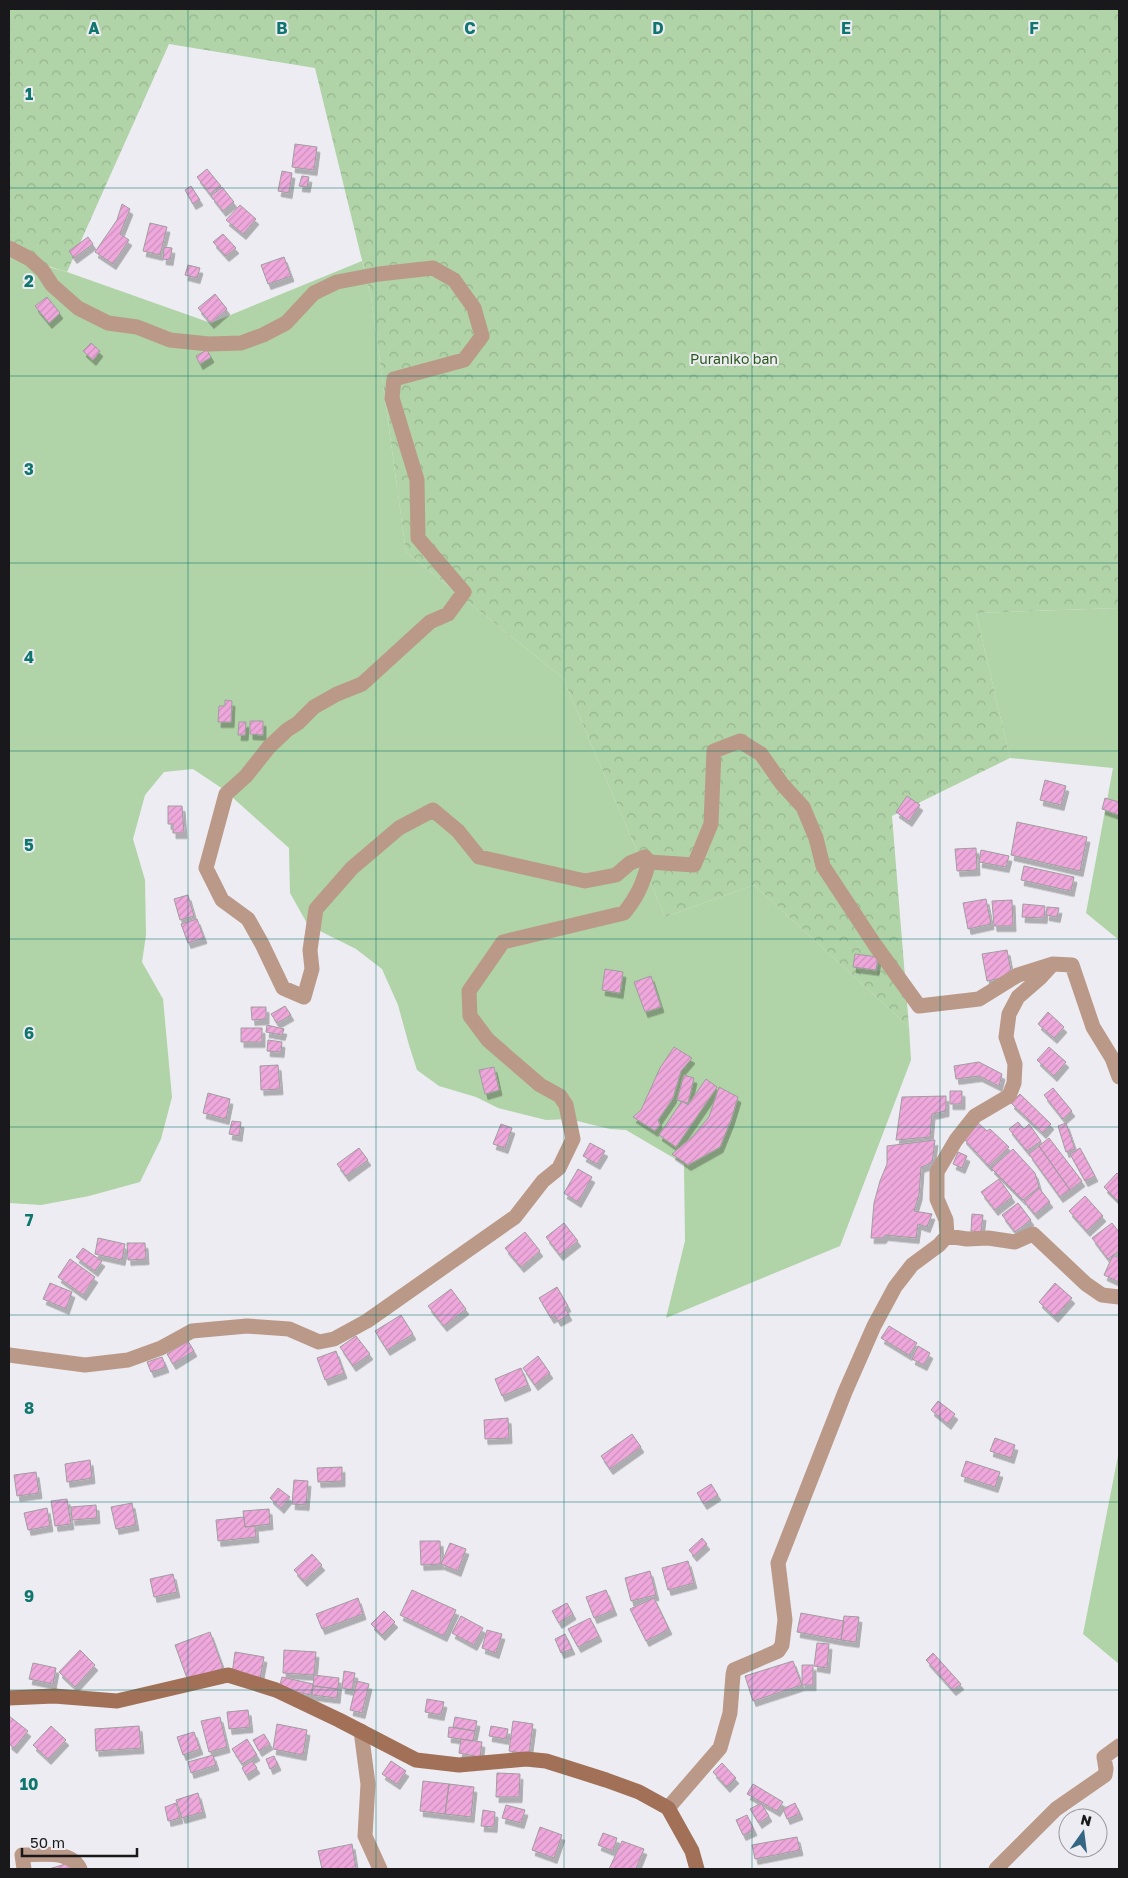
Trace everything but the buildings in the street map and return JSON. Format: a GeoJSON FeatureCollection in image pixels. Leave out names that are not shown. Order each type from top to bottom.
{"type":"FeatureCollection","features":[{"type":"Feature","properties":{"kind":"street"},"geometry":{"type":"LineString","coordinates":[[9,248],[30,259],[43,271],[52,285],[78,308],[108,323],[137,327],[170,340],[209,344],[241,343],[286,324],[314,294],[337,282],[433,268],[454,280],[474,308],[482,336],[464,360],[394,379],[392,398],[417,480],[418,538],[464,592],[448,614],[430,622],[362,684],[337,694],[314,707],[298,723],[269,746],[246,776],[226,794],[206,868],[222,900],[248,919],[283,988],[304,997],[312,969],[310,950],[316,909],[352,868],[399,828],[433,810],[458,831],[479,856],[585,881],[616,875],[630,863],[645,857],[649,862],[694,865],[711,824],[714,751],[740,741],[761,754],[782,784],[803,807],[816,838],[822,866],[919,1006],[979,999],[1018,975],[1053,964],[1072,965],[1093,1027],[1115,1056],[1119,1078]]}},
{"type":"Feature","properties":{"kind":"street"},"geometry":{"type":"LineString","coordinates":[[9,1355],[85,1365],[128,1360],[160,1348],[192,1331],[247,1326],[289,1329],[320,1342],[334,1339],[367,1321],[514,1218],[543,1181],[559,1168],[573,1139],[566,1105],[560,1096],[540,1085],[488,1040],[470,1016],[469,991],[503,942],[624,913],[637,896],[644,881],[649,862]]}},
{"type":"Feature","properties":{"kind":"street"},"geometry":{"type":"LineString","coordinates":[[668,1808],[720,1748],[730,1713],[732,1675],[734,1670],[778,1651],[782,1645],[785,1620],[778,1563],[841,1402],[874,1326],[895,1287],[912,1265],[939,1245],[947,1236],[946,1220],[936,1199],[937,1172],[956,1140],[976,1116],[1009,1096],[1014,1083],[1015,1064],[1006,1036],[1009,1014],[1018,998],[1053,964]]}},
{"type":"Feature","properties":{"kind":"street"},"geometry":{"type":"LineString","coordinates":[[947,1236],[967,1239],[988,1238],[1015,1242],[1033,1234],[1086,1284],[1102,1295],[1119,1297]]}},
{"type":"Feature","properties":{"kind":"street"},"geometry":{"type":"LineString","coordinates":[[9,1698],[54,1696],[117,1701],[228,1675],[276,1690],[416,1760],[459,1765],[526,1759],[546,1761],[630,1789],[668,1808],[692,1851],[697,1869]]}},
{"type":"Feature","properties":{"kind":"street"},"geometry":{"type":"LineString","coordinates":[[361,1731],[368,1784],[365,1836],[380,1869]]}},
{"type":"Feature","properties":{"kind":"street"},"geometry":{"type":"LineString","coordinates":[[996,1869],[1056,1809],[1105,1775],[1104,1757],[1119,1746]]}},
{"type":"Feature","properties":{"kind":"street"},"geometry":{"type":"LineString","coordinates":[[24,1869],[22,1855],[65,1856],[73,1859],[80,1869]]}},
{"type":"Feature","properties":{"kind":"green space","name":"Puraniko ban"},"geometry":{"type":"Polygon","coordinates":[[[9,9],[1119,9],[1119,608],[976,613],[1010,758],[892,816],[909,1027],[754,885],[665,917],[563,678],[406,552],[371,297],[315,68],[169,44],[67,272],[9,254],[9,9]]]}},
{"type":"Feature","properties":{"kind":"green space"},"geometry":{"type":"Polygon","coordinates":[[[9,256],[67,272],[211,323],[362,261],[371,297],[406,552],[563,678],[665,917],[754,885],[909,1027],[911,1060],[840,1246],[666,1318],[685,1241],[684,1164],[626,1130],[610,1129],[569,1119],[546,1120],[498,1108],[476,1097],[439,1086],[417,1070],[398,1005],[382,969],[356,949],[308,925],[290,893],[289,848],[223,789],[193,769],[164,772],[145,795],[133,839],[145,880],[146,935],[142,962],[163,999],[172,1097],[161,1139],[140,1182],[89,1196],[41,1205],[9,1203],[9,256]]]}},
{"type":"Feature","properties":{"kind":"green space"},"geometry":{"type":"Polygon","coordinates":[[[1119,608],[1119,940],[1086,913],[1113,768],[1010,758],[976,613],[1119,608]]]}},
{"type":"Feature","properties":{"kind":"green space"},"geometry":{"type":"Polygon","coordinates":[[[1119,1451],[1119,1664],[1083,1634],[1119,1451]]]}}]}
